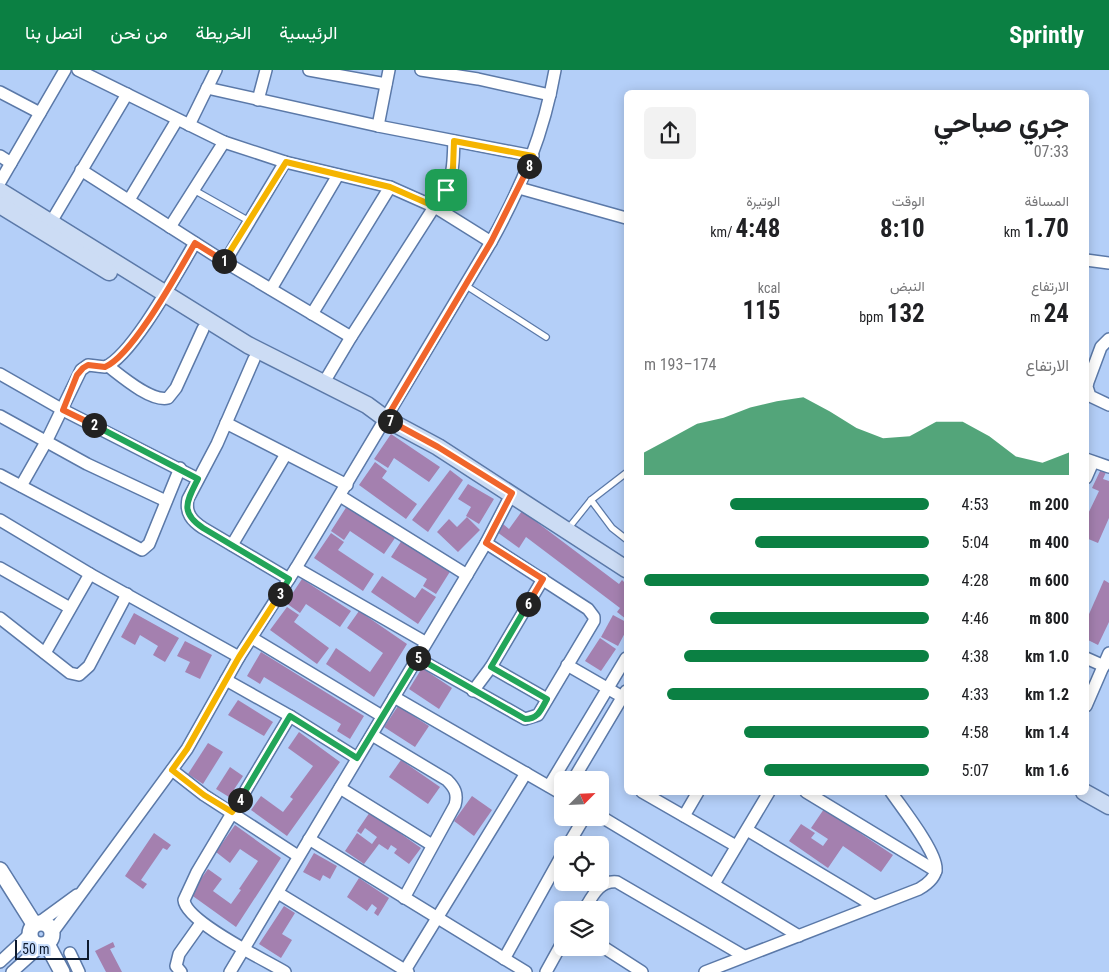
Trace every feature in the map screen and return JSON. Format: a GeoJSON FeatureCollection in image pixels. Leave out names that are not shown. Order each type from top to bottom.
{"type":"FeatureCollection","features":[{"type":"Feature","properties":{"kind":"main road"},"geometry":{"type":"LineString","coordinates":[[0,191],[50,222],[162,299],[203,330],[254,359],[364,415],[386,419]]}},
{"type":"Feature","properties":{"kind":"main road"},"geometry":{"type":"LineString","coordinates":[[0,205],[162,299],[323,384],[367,405],[386,419],[438,447],[512,493],[624,568]]}},
{"type":"Feature","properties":{"kind":"main road"},"geometry":{"type":"LineString","coordinates":[[1089,795],[1109,806]]}},
{"type":"Feature","properties":{"kind":"street"},"geometry":{"type":"LineString","coordinates":[[0,182],[65,70]]}},
{"type":"Feature","properties":{"kind":"street"},"geometry":{"type":"LineString","coordinates":[[78,70],[224,142],[286,162],[390,187],[436,207],[491,242]]}},
{"type":"Feature","properties":{"kind":"street"},"geometry":{"type":"LineString","coordinates":[[258,100],[266,70]]}},
{"type":"Feature","properties":{"kind":"street"},"geometry":{"type":"LineString","coordinates":[[308,70],[386,84]]}},
{"type":"Feature","properties":{"kind":"street"},"geometry":{"type":"LineString","coordinates":[[378,126],[389,70]]}},
{"type":"Feature","properties":{"kind":"street"},"geometry":{"type":"LineString","coordinates":[[421,70],[479,75],[550,95]]}},
{"type":"Feature","properties":{"kind":"street"},"geometry":{"type":"LineString","coordinates":[[12,972],[47,941],[88,887],[112,849],[187,749],[239,657],[340,496],[491,242],[520,188],[533,156],[550,95],[554,70]]}},
{"type":"Feature","properties":{"kind":"street"},"geometry":{"type":"LineString","coordinates":[[189,125],[213,71]]}},
{"type":"Feature","properties":{"kind":"street"},"geometry":{"type":"LineString","coordinates":[[207,88],[378,126],[533,156]]}},
{"type":"Feature","properties":{"kind":"street"},"geometry":{"type":"LineString","coordinates":[[0,92],[40,114]]}},
{"type":"Feature","properties":{"kind":"street"},"geometry":{"type":"LineString","coordinates":[[50,222],[127,94]]}},
{"type":"Feature","properties":{"kind":"street"},"geometry":{"type":"LineString","coordinates":[[129,200],[177,120]]}},
{"type":"Feature","properties":{"kind":"street"},"geometry":{"type":"LineString","coordinates":[[323,384],[351,337],[436,207],[451,178],[454,141]]}},
{"type":"Feature","properties":{"kind":"street"},"geometry":{"type":"LineString","coordinates":[[170,227],[224,142]]}},
{"type":"Feature","properties":{"kind":"street"},"geometry":{"type":"LineString","coordinates":[[0,156],[11,163]]}},
{"type":"Feature","properties":{"kind":"street"},"geometry":{"type":"LineString","coordinates":[[225,262],[286,162]]}},
{"type":"Feature","properties":{"kind":"street"},"geometry":{"type":"LineString","coordinates":[[81,170],[225,262],[351,337]]}},
{"type":"Feature","properties":{"kind":"street"},"geometry":{"type":"LineString","coordinates":[[271,289],[338,175]]}},
{"type":"Feature","properties":{"kind":"street"},"geometry":{"type":"LineString","coordinates":[[312,314],[390,187]]}},
{"type":"Feature","properties":{"kind":"street"},"geometry":{"type":"LineString","coordinates":[[520,188],[624,217]]}},
{"type":"Feature","properties":{"kind":"street"},"geometry":{"type":"LineString","coordinates":[[21,486],[63,410],[73,383],[83,368],[90,365],[108,366],[122,355],[162,299],[195,243]]}},
{"type":"Feature","properties":{"kind":"street"},"geometry":{"type":"LineString","coordinates":[[1089,260],[1109,263]]}},
{"type":"Feature","properties":{"kind":"street"},"geometry":{"type":"LineString","coordinates":[[108,366],[141,390],[160,398],[168,398],[176,388],[203,330]]}},
{"type":"Feature","properties":{"kind":"street"},"geometry":{"type":"LineString","coordinates":[[1089,381],[1101,347],[1109,339]]}},
{"type":"Feature","properties":{"kind":"street"},"geometry":{"type":"LineString","coordinates":[[254,359],[226,424],[188,499],[188,514],[197,524],[289,579]]}},
{"type":"Feature","properties":{"kind":"street"},"geometry":{"type":"LineString","coordinates":[[0,374],[63,410],[180,468],[198,479]]}},
{"type":"Feature","properties":{"kind":"street"},"geometry":{"type":"LineString","coordinates":[[1089,393],[1090,396],[1109,405]]}},
{"type":"Feature","properties":{"kind":"street"},"geometry":{"type":"LineString","coordinates":[[0,416],[46,442],[166,501]]}},
{"type":"Feature","properties":{"kind":"street"},"geometry":{"type":"LineString","coordinates":[[226,424],[346,485]]}},
{"type":"Feature","properties":{"kind":"street"},"geometry":{"type":"LineString","coordinates":[[232,545],[286,454]]}},
{"type":"Feature","properties":{"kind":"street"},"geometry":{"type":"LineString","coordinates":[[1090,460],[1109,467]]}},
{"type":"Feature","properties":{"kind":"street"},"geometry":{"type":"LineString","coordinates":[[0,475],[142,550],[149,544],[180,468]]}},
{"type":"Feature","properties":{"kind":"street"},"geometry":{"type":"LineString","coordinates":[[230,972],[418,658],[425,642],[486,543],[512,493]]}},
{"type":"Feature","properties":{"kind":"street"},"geometry":{"type":"LineString","coordinates":[[340,496],[467,575]]}},
{"type":"Feature","properties":{"kind":"street"},"geometry":{"type":"LineString","coordinates":[[0,520],[90,574],[239,657]]}},
{"type":"Feature","properties":{"kind":"street"},"geometry":{"type":"LineString","coordinates":[[418,658],[525,719],[538,715],[594,621],[594,617],[588,609],[486,543]]}},
{"type":"Feature","properties":{"kind":"street"},"geometry":{"type":"LineString","coordinates":[[0,568],[70,608]]}},
{"type":"Feature","properties":{"kind":"street"},"geometry":{"type":"LineString","coordinates":[[296,568],[425,642]]}},
{"type":"Feature","properties":{"kind":"street"},"geometry":{"type":"LineString","coordinates":[[45,653],[90,574]]}},
{"type":"Feature","properties":{"kind":"street"},"geometry":{"type":"LineString","coordinates":[[473,690],[491,667],[543,579]]}},
{"type":"Feature","properties":{"kind":"street"},"geometry":{"type":"LineString","coordinates":[[0,618],[70,673],[75,675],[82,674],[97,653],[127,594]]}},
{"type":"Feature","properties":{"kind":"street"},"geometry":{"type":"LineString","coordinates":[[252,638],[382,716]]}},
{"type":"Feature","properties":{"kind":"street"},"geometry":{"type":"LineString","coordinates":[[1089,699],[1109,653]]}},
{"type":"Feature","properties":{"kind":"street"},"geometry":{"type":"LineString","coordinates":[[1089,659],[1104,666]]}},
{"type":"Feature","properties":{"kind":"street"},"geometry":{"type":"LineString","coordinates":[[549,786],[624,661]]}},
{"type":"Feature","properties":{"kind":"street"},"geometry":{"type":"LineString","coordinates":[[567,666],[608,689],[624,696]]}},
{"type":"Feature","properties":{"kind":"street"},"geometry":{"type":"LineString","coordinates":[[491,667],[547,699]]}},
{"type":"Feature","properties":{"kind":"street"},"geometry":{"type":"LineString","coordinates":[[226,680],[290,716],[357,758]]}},
{"type":"Feature","properties":{"kind":"street"},"geometry":{"type":"LineString","coordinates":[[394,697],[554,789]]}},
{"type":"Feature","properties":{"kind":"street"},"geometry":{"type":"LineString","coordinates":[[579,771],[624,698]]}},
{"type":"Feature","properties":{"kind":"street"},"geometry":{"type":"LineString","coordinates":[[286,972],[201,923],[186,908],[184,902],[185,896],[232,812],[290,716]]}},
{"type":"Feature","properties":{"kind":"street"},"geometry":{"type":"LineString","coordinates":[[372,735],[447,780],[454,787],[457,799],[404,898]]}},
{"type":"Feature","properties":{"kind":"street"},"geometry":{"type":"LineString","coordinates":[[172,770],[204,795],[298,856]]}},
{"type":"Feature","properties":{"kind":"street"},"geometry":{"type":"LineString","coordinates":[[278,893],[406,971],[526,773]]}},
{"type":"Feature","properties":{"kind":"street"},"geometry":{"type":"LineString","coordinates":[[340,788],[432,845]]}},
{"type":"Feature","properties":{"kind":"street"},"geometry":{"type":"LineString","coordinates":[[647,795],[736,846]]}},
{"type":"Feature","properties":{"kind":"street"},"geometry":{"type":"LineString","coordinates":[[684,816],[696,795]]}},
{"type":"Feature","properties":{"kind":"street"},"geometry":{"type":"LineString","coordinates":[[714,884],[767,795]]}},
{"type":"Feature","properties":{"kind":"street"},"geometry":{"type":"LineString","coordinates":[[811,795],[936,871]]}},
{"type":"Feature","properties":{"kind":"street"},"geometry":{"type":"LineString","coordinates":[[705,972],[919,889],[931,880],[936,871],[932,853],[893,795]]}},
{"type":"Feature","properties":{"kind":"street"},"geometry":{"type":"LineString","coordinates":[[609,821],[799,936]]}},
{"type":"Feature","properties":{"kind":"street"},"geometry":{"type":"LineString","coordinates":[[747,830],[874,906]]}},
{"type":"Feature","properties":{"kind":"street"},"geometry":{"type":"LineString","coordinates":[[309,839],[526,972]]}},
{"type":"Feature","properties":{"kind":"street"},"geometry":{"type":"LineString","coordinates":[[504,959],[554,869]]}},
{"type":"Feature","properties":{"kind":"street"},"geometry":{"type":"LineString","coordinates":[[0,870],[34,927]]}},
{"type":"Feature","properties":{"kind":"street"},"geometry":{"type":"LineString","coordinates":[[590,901],[600,886],[610,881],[617,882],[744,956]]}},
{"type":"Feature","properties":{"kind":"street"},"geometry":{"type":"LineString","coordinates":[[0,962],[34,927],[88,887]]}},
{"type":"Feature","properties":{"kind":"street"},"geometry":{"type":"LineString","coordinates":[[181,972],[176,966],[177,958],[201,923]]}},
{"type":"Feature","properties":{"kind":"street"},"geometry":{"type":"LineString","coordinates":[[34,927],[46,924],[50,928],[47,941],[62,972]]}},
{"type":"Feature","properties":{"kind":"street"},"geometry":{"type":"LineString","coordinates":[[609,952],[642,972]]}},
{"type":"Feature","properties":{"kind":"street"},"geometry":{"type":"LineString","coordinates":[[70,954],[80,972]]}},
{"type":"Feature","properties":{"kind":"street"},"geometry":{"type":"LineString","coordinates":[[546,972],[555,956]]}},
{"type":"Feature","properties":{"kind":"lane"},"geometry":{"type":"LineString","coordinates":[[194,190],[249,221]]}},
{"type":"Feature","properties":{"kind":"lane"},"geometry":{"type":"LineString","coordinates":[[465,285],[546,336]]}},
{"type":"Feature","properties":{"kind":"lane"},"geometry":{"type":"LineString","coordinates":[[567,530],[591,500],[624,475]]}},
{"type":"Feature","properties":{"kind":"lane"},"geometry":{"type":"LineString","coordinates":[[591,500],[612,528],[624,537]]}},
{"type":"Feature","properties":{"kind":"building"},"geometry":{"type":"Polygon","coordinates":[[[391,434],[440,467],[429,482],[394,458],[388,468],[374,459],[391,434]]]}},
{"type":"Feature","properties":{"kind":"building"},"geometry":{"type":"Polygon","coordinates":[[[375,462],[387,471],[382,478],[417,504],[406,519],[359,485],[375,462]]]}},
{"type":"Feature","properties":{"kind":"building"},"geometry":{"type":"Polygon","coordinates":[[[1102,467],[1107,470],[1103,479],[1109,481],[1109,518],[1098,543],[1089,539],[1089,512],[1099,491],[1092,488],[1102,467]]]}},
{"type":"Feature","properties":{"kind":"building"},"geometry":{"type":"Polygon","coordinates":[[[450,470],[463,480],[428,532],[412,520],[450,470]]]}},
{"type":"Feature","properties":{"kind":"building"},"geometry":{"type":"Polygon","coordinates":[[[468,484],[494,499],[479,524],[466,516],[471,507],[458,499],[468,484]]]}},
{"type":"Feature","properties":{"kind":"building"},"geometry":{"type":"Polygon","coordinates":[[[347,506],[395,538],[384,554],[350,531],[344,540],[331,531],[347,506]]]}},
{"type":"Feature","properties":{"kind":"building"},"geometry":{"type":"Polygon","coordinates":[[[522,511],[619,584],[622,580],[624,582],[624,617],[617,612],[620,608],[526,537],[519,548],[497,532],[503,524],[509,529],[522,511]]]}},
{"type":"Feature","properties":{"kind":"building"},"geometry":{"type":"Polygon","coordinates":[[[467,517],[480,530],[458,552],[437,532],[449,519],[457,527],[467,517]]]}},
{"type":"Feature","properties":{"kind":"building"},"geometry":{"type":"Polygon","coordinates":[[[331,533],[344,542],[338,550],[374,574],[363,591],[314,558],[331,533]]]}},
{"type":"Feature","properties":{"kind":"building"},"geometry":{"type":"Polygon","coordinates":[[[402,540],[451,570],[436,594],[423,586],[427,579],[391,557],[402,540]]]}},
{"type":"Feature","properties":{"kind":"building"},"geometry":{"type":"Polygon","coordinates":[[[382,576],[415,598],[422,588],[436,597],[418,624],[371,592],[382,576]]]}},
{"type":"Feature","properties":{"kind":"building"},"geometry":{"type":"Polygon","coordinates":[[[302,579],[351,611],[340,627],[306,604],[300,613],[286,603],[302,579]]]}},
{"type":"Feature","properties":{"kind":"building"},"geometry":{"type":"Polygon","coordinates":[[[1104,580],[1109,583],[1109,622],[1098,645],[1089,640],[1089,614],[1104,580]]]}},
{"type":"Feature","properties":{"kind":"building"},"geometry":{"type":"Polygon","coordinates":[[[287,607],[299,615],[294,622],[329,648],[317,664],[270,630],[287,607]]]}},
{"type":"Feature","properties":{"kind":"building"},"geometry":{"type":"Polygon","coordinates":[[[359,611],[407,644],[374,697],[326,664],[336,648],[370,672],[383,653],[347,628],[359,611]]]}},
{"type":"Feature","properties":{"kind":"building"},"geometry":{"type":"Polygon","coordinates":[[[134,613],[179,638],[165,662],[153,655],[158,646],[140,635],[135,645],[121,637],[134,613]]]}},
{"type":"Feature","properties":{"kind":"building"},"geometry":{"type":"Polygon","coordinates":[[[613,615],[624,621],[624,635],[618,646],[601,637],[613,615]]]}},
{"type":"Feature","properties":{"kind":"building"},"geometry":{"type":"Polygon","coordinates":[[[600,638],[616,649],[601,671],[585,661],[600,638]]]}},
{"type":"Feature","properties":{"kind":"building"},"geometry":{"type":"Polygon","coordinates":[[[185,641],[212,655],[200,679],[185,672],[190,662],[177,656],[185,641]]]}},
{"type":"Feature","properties":{"kind":"building"},"geometry":{"type":"Polygon","coordinates":[[[261,652],[364,716],[350,739],[337,731],[341,724],[264,677],[260,684],[247,676],[261,652]]]}},
{"type":"Feature","properties":{"kind":"building"},"geometry":{"type":"Polygon","coordinates":[[[422,668],[452,688],[439,709],[409,689],[422,668]]]}},
{"type":"Feature","properties":{"kind":"building"},"geometry":{"type":"Polygon","coordinates":[[[238,700],[273,722],[264,736],[228,715],[238,700]]]}},
{"type":"Feature","properties":{"kind":"building"},"geometry":{"type":"Polygon","coordinates":[[[398,706],[429,726],[415,747],[384,727],[398,706]]]}},
{"type":"Feature","properties":{"kind":"building"},"geometry":{"type":"Polygon","coordinates":[[[299,732],[340,762],[287,836],[251,810],[261,796],[283,812],[293,799],[290,797],[313,766],[288,748],[299,732]]]}},
{"type":"Feature","properties":{"kind":"building"},"geometry":{"type":"Polygon","coordinates":[[[208,743],[223,752],[203,784],[188,774],[208,743]]]}},
{"type":"Feature","properties":{"kind":"building"},"geometry":{"type":"Polygon","coordinates":[[[401,760],[440,787],[428,804],[389,777],[401,760]]]}},
{"type":"Feature","properties":{"kind":"building"},"geometry":{"type":"Polygon","coordinates":[[[230,767],[243,776],[229,797],[216,789],[230,767]]]}},
{"type":"Feature","properties":{"kind":"building"},"geometry":{"type":"Polygon","coordinates":[[[472,796],[492,810],[474,836],[454,821],[472,796]]]}},
{"type":"Feature","properties":{"kind":"building"},"geometry":{"type":"Polygon","coordinates":[[[824,809],[893,855],[881,872],[843,846],[828,868],[789,841],[801,824],[815,833],[811,838],[823,846],[828,839],[811,828],[824,809]]]}},
{"type":"Feature","properties":{"kind":"building"},"geometry":{"type":"Polygon","coordinates":[[[370,812],[421,848],[409,864],[394,853],[397,849],[391,845],[388,850],[379,844],[364,864],[345,851],[357,833],[372,844],[377,837],[365,828],[361,834],[357,831],[370,812]]]}},
{"type":"Feature","properties":{"kind":"building"},"geometry":{"type":"Polygon","coordinates":[[[235,825],[281,858],[236,927],[190,894],[208,869],[222,879],[213,891],[231,904],[241,890],[239,889],[258,861],[240,849],[230,863],[216,852],[235,825]]]}},
{"type":"Feature","properties":{"kind":"building"},"geometry":{"type":"Polygon","coordinates":[[[154,833],[171,845],[167,850],[163,848],[141,880],[147,884],[143,889],[125,876],[154,833]]]}},
{"type":"Feature","properties":{"kind":"building"},"geometry":{"type":"Polygon","coordinates":[[[314,853],[337,866],[330,879],[323,875],[320,881],[303,872],[314,853]]]}},
{"type":"Feature","properties":{"kind":"building"},"geometry":{"type":"Polygon","coordinates":[[[359,878],[389,898],[378,916],[374,913],[377,908],[372,904],[367,911],[347,897],[359,878]]]}},
{"type":"Feature","properties":{"kind":"building"},"geometry":{"type":"Polygon","coordinates":[[[284,906],[295,913],[282,934],[292,940],[281,958],[259,944],[284,906]]]}},
{"type":"Feature","properties":{"kind":"building"},"geometry":{"type":"Polygon","coordinates":[[[113,942],[115,947],[110,949],[122,972],[106,972],[95,951],[113,942]]]}},
{"type":"Feature","properties":{"kind":"route"},"geometry":{"type":"LineString","coordinates":[[454,141],[533,156],[520,188],[491,242],[386,419],[438,447],[512,493],[486,543],[543,579],[491,667],[547,699],[538,715],[525,719],[418,658],[357,758],[290,716],[232,812],[204,795],[172,770],[187,749],[239,657],[289,579],[203,528],[191,518],[188,514],[187,504],[198,479],[180,468],[63,410],[73,383],[83,368],[90,365],[108,366],[122,355],[159,303],[195,243],[225,262],[286,162],[390,187],[436,207],[446,190],[453,168],[454,141]]}}]}
